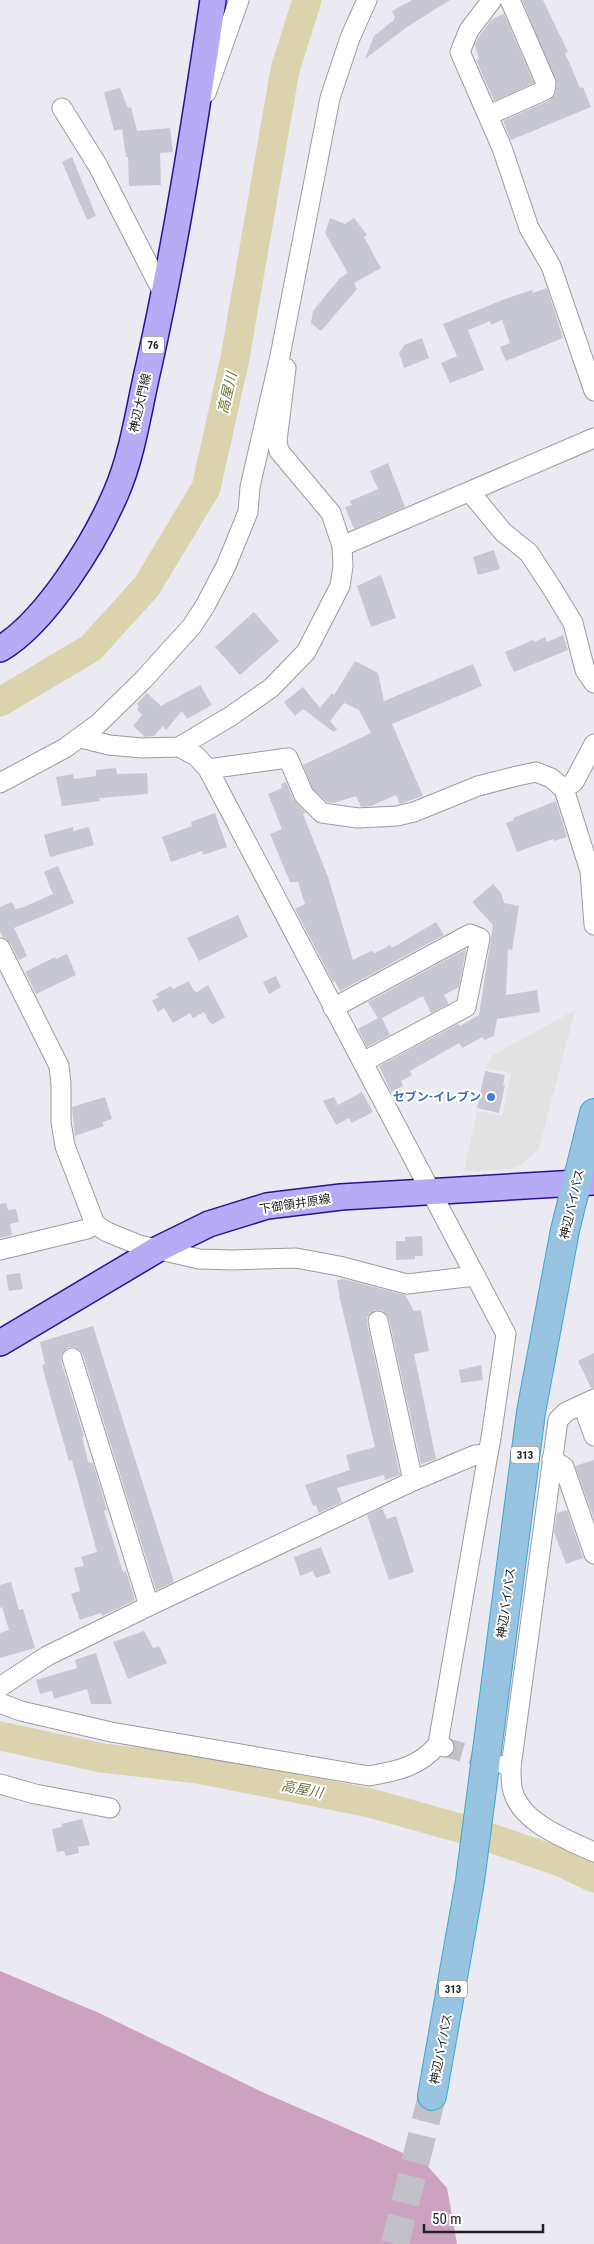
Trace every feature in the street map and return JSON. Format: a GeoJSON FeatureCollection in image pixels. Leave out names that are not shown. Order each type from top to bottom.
{"type":"FeatureCollection","features":[{"type":"Feature","properties":{"kind":"highway","name":"神辺バイパス"},"geometry":{"type":"LineString","coordinates":[[432,2096],[470,1881],[531,1412],[585,1183],[594,1114]]}},
{"type":"Feature","properties":{"kind":"main road","name":"神辺大門線"},"geometry":{"type":"LineString","coordinates":[[0,649],[11,643],[54,598],[93,540],[117,492],[130,448],[164,295],[197,107],[213,0]]}},
{"type":"Feature","properties":{"kind":"main road","name":"下御領井原線"},"geometry":{"type":"LineString","coordinates":[[0,1343],[158,1249],[209,1224],[267,1206],[341,1197],[585,1183]]}},
{"type":"Feature","properties":{"kind":"street"},"geometry":{"type":"LineString","coordinates":[[197,107],[209,89],[239,0]]}},
{"type":"Feature","properties":{"kind":"street"},"geometry":{"type":"LineString","coordinates":[[0,783],[81,738],[144,678],[192,626],[205,606],[246,518],[252,478],[280,356],[330,98],[350,38],[367,0]]}},
{"type":"Feature","properties":{"kind":"street"},"geometry":{"type":"LineString","coordinates":[[492,0],[469,30],[460,52],[502,148],[530,228],[551,266],[594,391]]}},
{"type":"Feature","properties":{"kind":"street"},"geometry":{"type":"LineString","coordinates":[[489,116],[545,90],[546,82],[510,0]]}},
{"type":"Feature","properties":{"kind":"street"},"geometry":{"type":"LineString","coordinates":[[62,108],[98,166],[164,295]]}},
{"type":"Feature","properties":{"kind":"street"},"geometry":{"type":"LineString","coordinates":[[81,738],[109,745],[142,748],[179,747],[231,716],[271,688],[306,652],[340,586],[343,566],[342,546],[331,514],[279,450],[277,441],[286,369],[280,356]]}},
{"type":"Feature","properties":{"kind":"street"},"geometry":{"type":"LineString","coordinates":[[342,546],[594,438]]}},
{"type":"Feature","properties":{"kind":"street"},"geometry":{"type":"LineString","coordinates":[[470,492],[503,532],[529,553],[540,569],[573,623],[585,670],[594,683]]}},
{"type":"Feature","properties":{"kind":"street"},"geometry":{"type":"LineString","coordinates":[[564,789],[574,782],[594,744]]}},
{"type":"Feature","properties":{"kind":"street"},"geometry":{"type":"LineString","coordinates":[[0,1703],[21,1711],[111,1732],[369,1776],[400,1771],[417,1764],[441,1745],[506,1334],[208,769],[196,756],[179,747]]}},
{"type":"Feature","properties":{"kind":"street"},"geometry":{"type":"LineString","coordinates":[[208,769],[288,758],[304,796],[322,813],[358,818],[397,816],[414,812],[478,786],[536,772],[552,778],[564,789],[590,871],[594,925]]}},
{"type":"Feature","properties":{"kind":"street"},"geometry":{"type":"LineString","coordinates":[[333,1008],[470,934],[480,938],[466,1007],[363,1062]]}},
{"type":"Feature","properties":{"kind":"street"},"geometry":{"type":"LineString","coordinates":[[0,948],[58,1066],[61,1084],[60,1122],[65,1146],[96,1224],[107,1232],[158,1249],[199,1259],[296,1258],[339,1266],[407,1284],[475,1276]]}},
{"type":"Feature","properties":{"kind":"street"},"geometry":{"type":"LineString","coordinates":[[0,1250],[87,1229],[96,1224]]}},
{"type":"Feature","properties":{"kind":"street"},"geometry":{"type":"LineString","coordinates":[[378,1321],[413,1481]]}},
{"type":"Feature","properties":{"kind":"street"},"geometry":{"type":"LineString","coordinates":[[72,1358],[150,1606]]}},
{"type":"Feature","properties":{"kind":"street"},"geometry":{"type":"LineString","coordinates":[[594,1436],[589,1402],[566,1412],[558,1420],[508,1766],[514,1794],[524,1810],[541,1827],[594,1852]]}},
{"type":"Feature","properties":{"kind":"street"},"geometry":{"type":"LineString","coordinates":[[0,1687],[48,1656],[150,1606],[413,1481],[475,1455],[488,1454]]}},
{"type":"Feature","properties":{"kind":"street"},"geometry":{"type":"LineString","coordinates":[[552,1459],[564,1468],[594,1554]]}},
{"type":"Feature","properties":{"kind":"street"},"geometry":{"type":"LineString","coordinates":[[0,1784],[35,1794],[110,1808]]}},
{"type":"Feature","properties":{"kind":"shaded area"},"geometry":{"type":"Polygon","coordinates":[[[575,1010],[539,1149],[521,1165],[510,1169],[464,1172],[477,1111],[502,1116],[511,1073],[486,1068],[493,1055],[575,1010]]]}},
{"type":"Feature","properties":{"kind":"shaded area"},"geometry":{"type":"Polygon","coordinates":[[[0,1971],[99,2013],[262,2092],[424,2162],[447,2188],[457,2244],[0,2244],[0,1971]]]}},
{"type":"Feature","properties":{"kind":"building"},"geometry":{"type":"Polygon","coordinates":[[[412,0],[450,0],[407,27],[365,59],[374,36],[394,20],[395,17],[392,11],[412,0]]]}},
{"type":"Feature","properties":{"kind":"building"},"geometry":{"type":"Polygon","coordinates":[[[522,0],[543,0],[568,52],[565,53],[580,88],[583,87],[591,107],[511,140],[503,121],[550,100],[554,96],[557,85],[522,0]]]}},
{"type":"Feature","properties":{"kind":"building"},"geometry":{"type":"Polygon","coordinates":[[[504,14],[534,83],[494,101],[476,60],[479,59],[475,45],[479,36],[492,19],[504,14]]]}},
{"type":"Feature","properties":{"kind":"building"},"geometry":{"type":"Polygon","coordinates":[[[120,88],[128,108],[131,107],[137,131],[170,128],[173,152],[160,153],[161,185],[129,186],[128,157],[126,157],[122,129],[114,131],[104,92],[120,88]]]}},
{"type":"Feature","properties":{"kind":"building"},"geometry":{"type":"Polygon","coordinates":[[[72,157],[96,216],[87,220],[62,162],[72,157]]]}},
{"type":"Feature","properties":{"kind":"building"},"geometry":{"type":"Polygon","coordinates":[[[330,218],[345,224],[354,218],[367,235],[364,237],[381,268],[354,283],[357,289],[321,331],[311,323],[313,311],[340,278],[348,273],[325,233],[330,218]]]}},
{"type":"Feature","properties":{"kind":"building"},"geometry":{"type":"Polygon","coordinates":[[[547,288],[563,338],[506,361],[500,347],[510,343],[502,320],[491,325],[490,321],[468,330],[484,370],[450,383],[441,363],[457,356],[443,324],[505,299],[532,290],[533,293],[547,288]]]}},
{"type":"Feature","properties":{"kind":"building"},"geometry":{"type":"Polygon","coordinates":[[[422,338],[429,358],[404,368],[399,353],[404,345],[422,338]]]}},
{"type":"Feature","properties":{"kind":"building"},"geometry":{"type":"Polygon","coordinates":[[[388,463],[405,507],[354,529],[345,507],[352,505],[350,501],[378,489],[370,471],[388,463]]]}},
{"type":"Feature","properties":{"kind":"building"},"geometry":{"type":"Polygon","coordinates":[[[494,550],[500,569],[478,575],[473,557],[494,550]]]}},
{"type":"Feature","properties":{"kind":"building"},"geometry":{"type":"Polygon","coordinates":[[[381,575],[396,618],[371,627],[357,586],[381,575]]]}},
{"type":"Feature","properties":{"kind":"building"},"geometry":{"type":"Polygon","coordinates":[[[254,612],[279,641],[240,675],[215,647],[254,612]]]}},
{"type":"Feature","properties":{"kind":"building"},"geometry":{"type":"Polygon","coordinates":[[[563,635],[568,650],[514,672],[505,652],[533,640],[534,642],[545,637],[547,642],[563,635]]]}},
{"type":"Feature","properties":{"kind":"building"},"geometry":{"type":"Polygon","coordinates":[[[355,661],[378,673],[384,701],[473,664],[482,686],[392,724],[423,796],[400,804],[396,795],[371,806],[361,807],[356,796],[334,803],[327,802],[313,789],[303,765],[371,733],[359,710],[344,703],[330,721],[337,729],[334,732],[303,709],[295,716],[284,702],[303,687],[320,708],[332,693],[334,695],[355,661]]]}},
{"type":"Feature","properties":{"kind":"building"},"geometry":{"type":"Polygon","coordinates":[[[200,685],[212,705],[187,719],[182,711],[166,730],[163,726],[154,736],[145,737],[133,726],[142,715],[137,710],[139,707],[137,704],[147,693],[161,706],[200,685]]]}},
{"type":"Feature","properties":{"kind":"building"},"geometry":{"type":"Polygon","coordinates":[[[116,768],[117,774],[147,773],[148,794],[99,798],[100,801],[62,806],[56,777],[73,774],[74,779],[96,776],[96,770],[116,768]]]}},
{"type":"Feature","properties":{"kind":"building"},"geometry":{"type":"Polygon","coordinates":[[[286,782],[294,800],[306,813],[303,814],[328,877],[353,960],[371,951],[375,953],[390,945],[392,948],[436,922],[444,935],[340,991],[335,981],[333,982],[295,909],[305,904],[298,882],[290,882],[270,834],[282,829],[268,794],[282,788],[281,784],[286,782]]]}},
{"type":"Feature","properties":{"kind":"building"},"geometry":{"type":"Polygon","coordinates":[[[556,801],[567,837],[554,841],[553,839],[517,852],[506,823],[514,820],[513,818],[556,801]]]}},
{"type":"Feature","properties":{"kind":"building"},"geometry":{"type":"Polygon","coordinates":[[[215,813],[227,847],[203,855],[202,851],[171,862],[162,837],[192,826],[191,822],[215,813]]]}},
{"type":"Feature","properties":{"kind":"building"},"geometry":{"type":"Polygon","coordinates":[[[73,827],[73,831],[89,827],[94,845],[50,857],[44,835],[73,827]]]}},
{"type":"Feature","properties":{"kind":"building"},"geometry":{"type":"Polygon","coordinates":[[[58,866],[74,903],[14,928],[27,956],[19,960],[10,943],[3,937],[0,931],[0,907],[12,902],[15,909],[24,907],[53,894],[44,872],[58,866]]]}},
{"type":"Feature","properties":{"kind":"building"},"geometry":{"type":"Polygon","coordinates":[[[493,884],[501,893],[504,903],[519,906],[512,950],[508,949],[506,995],[537,990],[540,1012],[497,1019],[494,1036],[484,1040],[483,1037],[462,1048],[459,1043],[410,1071],[412,1075],[401,1081],[403,1086],[391,1092],[379,1066],[458,1024],[460,1026],[479,1015],[493,925],[472,902],[493,884]]]}},
{"type":"Feature","properties":{"kind":"building"},"geometry":{"type":"Polygon","coordinates":[[[238,915],[248,937],[199,961],[187,938],[238,915]]]}},
{"type":"Feature","properties":{"kind":"building"},"geometry":{"type":"Polygon","coordinates":[[[466,949],[459,987],[444,995],[449,1004],[431,1013],[423,996],[382,1018],[390,1035],[367,1047],[358,1029],[378,1018],[368,1002],[466,949]]]}},
{"type":"Feature","properties":{"kind":"building"},"geometry":{"type":"Polygon","coordinates":[[[67,954],[76,975],[36,994],[25,972],[55,957],[56,959],[67,954]]]}},
{"type":"Feature","properties":{"kind":"building"},"geometry":{"type":"Polygon","coordinates":[[[276,976],[281,987],[269,994],[263,982],[276,976]]]}},
{"type":"Feature","properties":{"kind":"building"},"geometry":{"type":"Polygon","coordinates":[[[189,981],[194,991],[197,992],[208,985],[225,1017],[213,1024],[210,1023],[204,1012],[193,1018],[190,1013],[173,1023],[164,1008],[158,1012],[152,1001],[159,997],[156,994],[171,986],[173,989],[189,981]]]}},
{"type":"Feature","properties":{"kind":"building","name":"セブン-イレブン"},"geometry":{"type":"Polygon","coordinates":[[[485,1071],[505,1075],[503,1085],[505,1085],[499,1113],[477,1108],[485,1071]]]}},
{"type":"Feature","properties":{"kind":"building"},"geometry":{"type":"Polygon","coordinates":[[[362,1092],[373,1112],[352,1123],[349,1118],[336,1125],[323,1101],[334,1097],[338,1105],[362,1092]]]}},
{"type":"Feature","properties":{"kind":"building"},"geometry":{"type":"Polygon","coordinates":[[[105,1097],[112,1119],[102,1122],[104,1126],[75,1136],[72,1107],[105,1097]]]}},
{"type":"Feature","properties":{"kind":"building"},"geometry":{"type":"Polygon","coordinates":[[[6,1203],[8,1210],[16,1209],[19,1222],[10,1224],[12,1235],[0,1238],[0,1204],[6,1203]]]}},
{"type":"Feature","properties":{"kind":"building"},"geometry":{"type":"Polygon","coordinates":[[[422,1236],[423,1256],[415,1256],[415,1259],[396,1260],[396,1241],[405,1241],[405,1237],[422,1236]]]}},
{"type":"Feature","properties":{"kind":"building"},"geometry":{"type":"Polygon","coordinates":[[[20,1273],[23,1289],[9,1291],[6,1275],[20,1273]]]}},
{"type":"Feature","properties":{"kind":"building"},"geometry":{"type":"Polygon","coordinates":[[[343,1279],[405,1295],[414,1311],[421,1310],[429,1351],[414,1354],[436,1459],[421,1464],[389,1319],[382,1310],[375,1310],[367,1317],[367,1323],[400,1475],[385,1480],[384,1475],[337,1488],[342,1502],[319,1513],[316,1505],[313,1506],[305,1485],[350,1470],[346,1455],[375,1447],[340,1299],[337,1280],[343,1279]]]}},
{"type":"Feature","properties":{"kind":"building"},"geometry":{"type":"Polygon","coordinates":[[[93,1326],[174,1582],[156,1590],[83,1355],[75,1347],[68,1347],[61,1355],[61,1361],[84,1436],[82,1437],[88,1461],[93,1463],[107,1510],[104,1511],[123,1572],[126,1571],[135,1600],[102,1616],[101,1613],[80,1620],[71,1594],[80,1591],[74,1568],[84,1566],[81,1557],[97,1552],[72,1460],[69,1461],[50,1395],[42,1365],[45,1364],[40,1342],[93,1326]]]}},
{"type":"Feature","properties":{"kind":"building"},"geometry":{"type":"Polygon","coordinates":[[[594,1353],[594,1388],[591,1388],[578,1361],[594,1353]]]}},
{"type":"Feature","properties":{"kind":"building"},"geometry":{"type":"Polygon","coordinates":[[[481,1365],[483,1380],[461,1383],[459,1370],[481,1365]]]}},
{"type":"Feature","properties":{"kind":"building"},"geometry":{"type":"Polygon","coordinates":[[[594,1460],[594,1519],[575,1466],[594,1460]]]}},
{"type":"Feature","properties":{"kind":"building"},"geometry":{"type":"Polygon","coordinates":[[[382,1508],[387,1519],[396,1516],[414,1572],[389,1580],[367,1515],[382,1508]]]}},
{"type":"Feature","properties":{"kind":"building"},"geometry":{"type":"Polygon","coordinates":[[[567,1510],[583,1558],[566,1564],[554,1532],[557,1513],[567,1510]]]}},
{"type":"Feature","properties":{"kind":"building"},"geometry":{"type":"Polygon","coordinates":[[[321,1547],[331,1573],[316,1578],[313,1571],[300,1576],[294,1557],[321,1547]]]}},
{"type":"Feature","properties":{"kind":"building"},"geometry":{"type":"Polygon","coordinates":[[[11,1582],[19,1610],[23,1609],[35,1648],[0,1658],[0,1633],[9,1630],[2,1607],[0,1608],[0,1585],[11,1582]]]}},
{"type":"Feature","properties":{"kind":"building"},"geometry":{"type":"Polygon","coordinates":[[[144,1631],[153,1648],[159,1646],[167,1663],[128,1679],[113,1642],[144,1631]]]}},
{"type":"Feature","properties":{"kind":"building"},"geometry":{"type":"Polygon","coordinates":[[[96,1653],[112,1704],[91,1704],[87,1689],[54,1699],[52,1691],[40,1694],[36,1680],[77,1668],[75,1660],[96,1653]]]}},
{"type":"Feature","properties":{"kind":"building"},"geometry":{"type":"Polygon","coordinates":[[[82,1819],[90,1845],[78,1847],[79,1853],[66,1856],[64,1851],[57,1852],[52,1829],[62,1827],[61,1824],[82,1819]]]}},
{"type":"Feature","properties":{"kind":"waterway","name":"高屋川"},"geometry":{"type":"LineString","coordinates":[[0,702],[91,648],[147,586],[206,488],[235,358],[285,70],[307,0]]}},
{"type":"Feature","properties":{"kind":"waterway","name":"高屋川"},"geometry":{"type":"LineString","coordinates":[[0,1736],[102,1758],[198,1769],[370,1803],[477,1833],[560,1862],[594,1878]]}},
{"type":"Feature","properties":{"kind":"tunnel"},"geometry":{"type":"LineString","coordinates":[[444,1747],[497,1762]]}},
{"type":"Feature","properties":{"kind":"tunnel"},"geometry":{"type":"LineString","coordinates":[[395,2244],[432,2096]]}},
{"type":"Feature","properties":{"kind":"place","name":"セブン-イレブン"},"geometry":{"type":"Point","coordinates":[491,1097]}}]}
